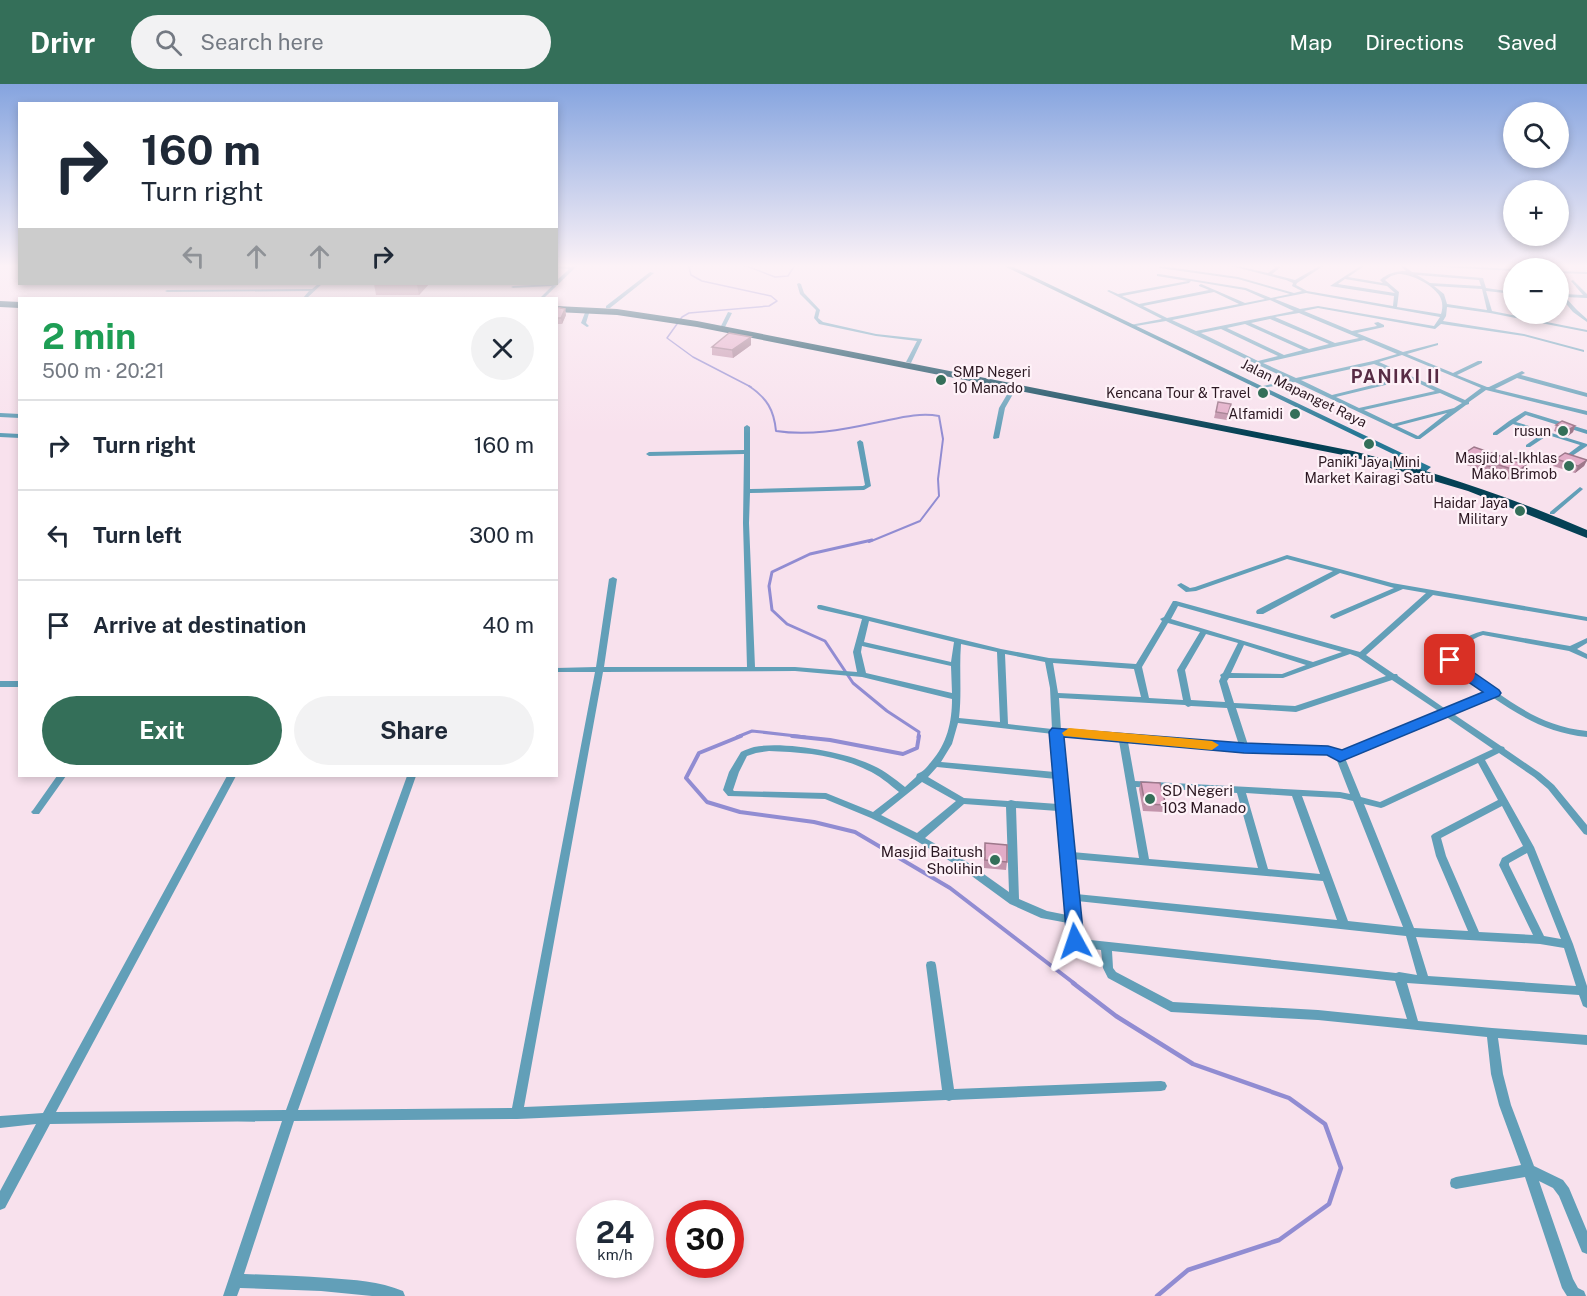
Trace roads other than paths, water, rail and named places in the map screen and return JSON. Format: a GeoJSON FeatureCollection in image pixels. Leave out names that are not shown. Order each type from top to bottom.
{"type":"FeatureCollection","features":[{"type":"Feature","properties":{"kind":"highway"},"geometry":{"type":"LineString","coordinates":[[691,322],[1424,469],[1479,484],[1587,528]]}},
{"type":"Feature","properties":{"kind":"highway"},"geometry":{"type":"LineString","coordinates":[[692,322],[1385,453],[1587,534]]}},
{"type":"Feature","properties":{"kind":"street"},"geometry":{"type":"LineString","coordinates":[[584,322],[587,326]]}},
{"type":"Feature","properties":{"kind":"street"},"geometry":{"type":"LineString","coordinates":[[723,326],[725,322]]}},
{"type":"Feature","properties":{"kind":"street"},"geometry":{"type":"LineString","coordinates":[[820,322],[876,335],[920,340],[909,362]]}},
{"type":"Feature","properties":{"kind":"street","name":"Jalan Mapanget Raya"},"geometry":{"type":"LineString","coordinates":[[1123,322],[1265,387],[1385,453]]}},
{"type":"Feature","properties":{"kind":"street"},"geometry":{"type":"LineString","coordinates":[[1132,326],[1155,322]]}},
{"type":"Feature","properties":{"kind":"street"},"geometry":{"type":"LineString","coordinates":[[1173,322],[1420,438],[1457,409],[1488,389],[1520,374],[1587,395]]}},
{"type":"Feature","properties":{"kind":"street"},"geometry":{"type":"LineString","coordinates":[[1195,333],[1245,322],[1310,351]]}},
{"type":"Feature","properties":{"kind":"street"},"geometry":{"type":"LineString","coordinates":[[1280,322],[1335,346]]}},
{"type":"Feature","properties":{"kind":"street"},"geometry":{"type":"LineString","coordinates":[[1323,322],[1488,389],[1587,413]]}},
{"type":"Feature","properties":{"kind":"street"},"geometry":{"type":"LineString","coordinates":[[1399,322],[1434,328],[1440,322],[1529,336],[1582,351]]}},
{"type":"Feature","properties":{"kind":"street"},"geometry":{"type":"LineString","coordinates":[[1350,333],[1382,326],[1376,323]]}},
{"type":"Feature","properties":{"kind":"street"},"geometry":{"type":"LineString","coordinates":[[1559,324],[1587,331]]}},
{"type":"Feature","properties":{"kind":"street"},"geometry":{"type":"LineString","coordinates":[[1221,327],[1285,357]]}},
{"type":"Feature","properties":{"kind":"street"},"geometry":{"type":"LineString","coordinates":[[1259,363],[1364,338]]}},
{"type":"Feature","properties":{"kind":"street"},"geometry":{"type":"LineString","coordinates":[[1265,387],[1403,355],[1436,344]]}},
{"type":"Feature","properties":{"kind":"street"},"geometry":{"type":"LineString","coordinates":[[1374,362],[1467,403]]}},
{"type":"Feature","properties":{"kind":"street"},"geometry":{"type":"LineString","coordinates":[[1452,375],[1479,362]]}},
{"type":"Feature","properties":{"kind":"street"},"geometry":{"type":"LineString","coordinates":[[1331,397],[1410,378]]}},
{"type":"Feature","properties":{"kind":"street"},"geometry":{"type":"LineString","coordinates":[[996,438],[1002,408],[1014,387]]}},
{"type":"Feature","properties":{"kind":"street"},"geometry":{"type":"LineString","coordinates":[[1359,410],[1441,391]]}},
{"type":"Feature","properties":{"kind":"street"},"geometry":{"type":"LineString","coordinates":[[1391,426],[1457,409]]}},
{"type":"Feature","properties":{"kind":"street"},"geometry":{"type":"LineString","coordinates":[[1495,434],[1525,413],[1587,432]]}},
{"type":"Feature","properties":{"kind":"street"},"geometry":{"type":"LineString","coordinates":[[0,416],[18,416]]}},
{"type":"Feature","properties":{"kind":"street"},"geometry":{"type":"LineString","coordinates":[[1510,422],[1585,445],[1566,458]]}},
{"type":"Feature","properties":{"kind":"street"},"geometry":{"type":"LineString","coordinates":[[747,427],[746,523],[751,669]]}},
{"type":"Feature","properties":{"kind":"street"},"geometry":{"type":"LineString","coordinates":[[1528,446],[1547,433]]}},
{"type":"Feature","properties":{"kind":"street"},"geometry":{"type":"LineString","coordinates":[[0,435],[18,436]]}},
{"type":"Feature","properties":{"kind":"street"},"geometry":{"type":"LineString","coordinates":[[748,491],[864,488],[868,486],[868,478],[860,442]]}},
{"type":"Feature","properties":{"kind":"street"},"geometry":{"type":"LineString","coordinates":[[649,454],[747,453]]}},
{"type":"Feature","properties":{"kind":"street"},"geometry":{"type":"LineString","coordinates":[[1552,513],[1580,489]]}},
{"type":"Feature","properties":{"kind":"street"},"geometry":{"type":"LineString","coordinates":[[1181,585],[1190,590],[1285,557],[1402,587],[1587,619]]}},
{"type":"Feature","properties":{"kind":"street"},"geometry":{"type":"LineString","coordinates":[[1260,612],[1339,571]]}},
{"type":"Feature","properties":{"kind":"street"},"geometry":{"type":"LineString","coordinates":[[517,1113],[600,669],[612,579]]}},
{"type":"Feature","properties":{"kind":"street"},"geometry":{"type":"LineString","coordinates":[[1334,617],[1402,587]]}},
{"type":"Feature","properties":{"kind":"street"},"geometry":{"type":"LineString","coordinates":[[1361,655],[1432,592]]}},
{"type":"Feature","properties":{"kind":"street"},"geometry":{"type":"LineString","coordinates":[[1146,701],[1138,667],[1175,603],[1361,655],[1545,781],[1587,832]]}},
{"type":"Feature","properties":{"kind":"street"},"geometry":{"type":"LineString","coordinates":[[821,607],[1001,651],[1018,652],[1049,660],[1138,667]]}},
{"type":"Feature","properties":{"kind":"street"},"geometry":{"type":"LineString","coordinates":[[862,675],[857,652],[866,618]]}},
{"type":"Feature","properties":{"kind":"street"},"geometry":{"type":"LineString","coordinates":[[1164,619],[1314,665]]}},
{"type":"Feature","properties":{"kind":"street"},"geometry":{"type":"LineString","coordinates":[[1188,704],[1181,670],[1204,631]]}},
{"type":"Feature","properties":{"kind":"street"},"geometry":{"type":"LineString","coordinates":[[1587,657],[1571,649],[1495,634],[1472,636],[1456,650],[1450,660],[1461,671],[1548,727],[1569,734],[1587,734]]}},
{"type":"Feature","properties":{"kind":"street"},"geometry":{"type":"LineString","coordinates":[[874,816],[934,764],[949,743],[955,720],[955,665],[958,640]]}},
{"type":"Feature","properties":{"kind":"street"},"geometry":{"type":"LineString","coordinates":[[1571,649],[1587,640]]}},
{"type":"Feature","properties":{"kind":"street"},"geometry":{"type":"LineString","coordinates":[[1242,642],[1223,681],[1244,748]]}},
{"type":"Feature","properties":{"kind":"street"},"geometry":{"type":"LineString","coordinates":[[859,643],[955,665]]}},
{"type":"Feature","properties":{"kind":"street"},"geometry":{"type":"LineString","coordinates":[[1001,651],[1004,726]]}},
{"type":"Feature","properties":{"kind":"street"},"geometry":{"type":"LineString","coordinates":[[1224,675],[1275,677],[1291,674],[1349,652]]}},
{"type":"Feature","properties":{"kind":"street"},"geometry":{"type":"LineString","coordinates":[[1049,660],[1076,942],[1424,980],[1583,992]]}},
{"type":"Feature","properties":{"kind":"street"},"geometry":{"type":"LineString","coordinates":[[558,670],[795,669],[862,675],[956,697]]}},
{"type":"Feature","properties":{"kind":"street"},"geometry":{"type":"LineString","coordinates":[[1054,695],[1188,704],[1302,708],[1394,676]]}},
{"type":"Feature","properties":{"kind":"street"},"geometry":{"type":"LineString","coordinates":[[0,684],[18,684]]}},
{"type":"Feature","properties":{"kind":"street"},"geometry":{"type":"LineString","coordinates":[[1340,757],[1445,711],[1494,693]]}},
{"type":"Feature","properties":{"kind":"street"},"geometry":{"type":"LineString","coordinates":[[955,720],[1123,739],[1244,748],[1328,750],[1336,753],[1340,757],[1357,798],[1410,932],[1424,980]]}},
{"type":"Feature","properties":{"kind":"street"},"geometry":{"type":"LineString","coordinates":[[1123,739],[1145,862]]}},
{"type":"Feature","properties":{"kind":"street"},"geometry":{"type":"LineString","coordinates":[[904,791],[881,774],[859,763],[826,755],[766,748],[744,754],[734,772],[728,790],[731,794],[826,796],[918,838],[961,864],[1014,901],[1045,915],[1074,920]]}},
{"type":"Feature","properties":{"kind":"street"},"geometry":{"type":"LineString","coordinates":[[1131,784],[1357,798],[1382,805],[1501,749]]}},
{"type":"Feature","properties":{"kind":"street"},"geometry":{"type":"LineString","coordinates":[[1480,758],[1529,847],[1568,944],[1587,1003]]}},
{"type":"Feature","properties":{"kind":"street"},"geometry":{"type":"LineString","coordinates":[[934,764],[1060,776]]}},
{"type":"Feature","properties":{"kind":"street"},"geometry":{"type":"LineString","coordinates":[[920,776],[962,801],[1063,808]]}},
{"type":"Feature","properties":{"kind":"street"},"geometry":{"type":"LineString","coordinates":[[36,812],[60,777]]}},
{"type":"Feature","properties":{"kind":"street"},"geometry":{"type":"LineString","coordinates":[[0,1204],[230,777]]}},
{"type":"Feature","properties":{"kind":"street"},"geometry":{"type":"LineString","coordinates":[[230,1296],[290,1115],[411,777]]}},
{"type":"Feature","properties":{"kind":"street"},"geometry":{"type":"LineString","coordinates":[[1241,791],[1264,873]]}},
{"type":"Feature","properties":{"kind":"street"},"geometry":{"type":"LineString","coordinates":[[1296,793],[1344,926]]}},
{"type":"Feature","properties":{"kind":"street"},"geometry":{"type":"LineString","coordinates":[[918,838],[962,801]]}},
{"type":"Feature","properties":{"kind":"street"},"geometry":{"type":"LineString","coordinates":[[1476,936],[1441,856],[1436,836],[1504,801]]}},
{"type":"Feature","properties":{"kind":"street"},"geometry":{"type":"LineString","coordinates":[[1011,803],[1014,901]]}},
{"type":"Feature","properties":{"kind":"street"},"geometry":{"type":"LineString","coordinates":[[1529,847],[1505,861],[1504,865],[1540,940]]}},
{"type":"Feature","properties":{"kind":"street"},"geometry":{"type":"LineString","coordinates":[[1067,855],[1327,878]]}},
{"type":"Feature","properties":{"kind":"street"},"geometry":{"type":"LineString","coordinates":[[1071,897],[1344,926],[1568,944]]}},
{"type":"Feature","properties":{"kind":"street"},"geometry":{"type":"LineString","coordinates":[[1106,947],[1108,968],[1112,975],[1170,1007],[1318,1015],[1492,1033],[1587,1040]]}},
{"type":"Feature","properties":{"kind":"street"},"geometry":{"type":"LineString","coordinates":[[931,965],[949,1096]]}},
{"type":"Feature","properties":{"kind":"street"},"geometry":{"type":"LineString","coordinates":[[1399,976],[1414,1025]]}},
{"type":"Feature","properties":{"kind":"street"},"geometry":{"type":"LineString","coordinates":[[1492,1033],[1497,1074],[1505,1105],[1567,1283],[1573,1293],[1580,1296]]}},
{"type":"Feature","properties":{"kind":"street"},"geometry":{"type":"LineString","coordinates":[[0,1122],[45,1118],[517,1113],[1161,1086]]}},
{"type":"Feature","properties":{"kind":"street"},"geometry":{"type":"LineString","coordinates":[[1456,1183],[1529,1170],[1558,1184],[1564,1192],[1587,1247]]}},
{"type":"Feature","properties":{"kind":"street"},"geometry":{"type":"LineString","coordinates":[[235,1281],[368,1288],[393,1292],[398,1296]]}},
{"type":"Feature","properties":{"kind":"waterway"},"geometry":{"type":"LineString","coordinates":[[679,322],[667,338],[693,357],[751,387]]}},
{"type":"Feature","properties":{"kind":"waterway"},"geometry":{"type":"LineString","coordinates":[[749,386],[761,395],[768,405],[776,431],[825,432],[906,416],[939,416],[943,439],[938,479],[939,496],[920,521],[869,542]]}},
{"type":"Feature","properties":{"kind":"waterway"},"geometry":{"type":"LineString","coordinates":[[872,540],[810,554],[772,572],[769,586],[772,610],[787,624],[825,641],[853,683],[887,711],[919,732],[918,737]]}},
{"type":"Feature","properties":{"kind":"waterway"},"geometry":{"type":"LineString","coordinates":[[737,737],[752,731],[805,737]]}},
{"type":"Feature","properties":{"kind":"waterway"},"geometry":{"type":"LineString","coordinates":[[741,736],[699,753],[686,778],[707,802],[740,812],[814,822],[855,832],[950,888],[1075,984]]}},
{"type":"Feature","properties":{"kind":"waterway"},"geometry":{"type":"LineString","coordinates":[[792,736],[830,740],[903,754],[917,748],[919,736]]}},
{"type":"Feature","properties":{"kind":"waterway"},"geometry":{"type":"LineString","coordinates":[[1073,983],[1116,1016],[1193,1064],[1289,1098],[1325,1124],[1341,1168],[1329,1204],[1279,1240],[1188,1270],[1157,1296]]}},
{"type":"Feature","properties":{"kind":"place","name":"SMP Negeri 10 Manado"},"geometry":{"type":"Point","coordinates":[941,380]}},
{"type":"Feature","properties":{"kind":"place","name":"Kencana Tour & Travel"},"geometry":{"type":"Point","coordinates":[1263,393]}},
{"type":"Feature","properties":{"kind":"place","name":"Alfamidi"},"geometry":{"type":"Point","coordinates":[1295,414]}},
{"type":"Feature","properties":{"kind":"place","name":"rusun"},"geometry":{"type":"Point","coordinates":[1563,431]}},
{"type":"Feature","properties":{"kind":"place","name":"Paniki Jaya Mini Market Kairagi Satu"},"geometry":{"type":"Point","coordinates":[1369,444]}},
{"type":"Feature","properties":{"kind":"place","name":"Masjid al-Ikhlas Mako Brimob"},"geometry":{"type":"Point","coordinates":[1569,466]}},
{"type":"Feature","properties":{"kind":"place","name":"Haidar Jaya Military"},"geometry":{"type":"Point","coordinates":[1520,511]}},
{"type":"Feature","properties":{"kind":"place","name":"SD Negeri 103 Manado"},"geometry":{"type":"Point","coordinates":[1150,799]}},
{"type":"Feature","properties":{"kind":"place","name":"Masjid Baitush Sholihin"},"geometry":{"type":"Point","coordinates":[995,860]}},
{"type":"Feature","properties":{"kind":"district","name":"PANIKI II"},"geometry":{"type":"Point","coordinates":[1396,376]}}]}
